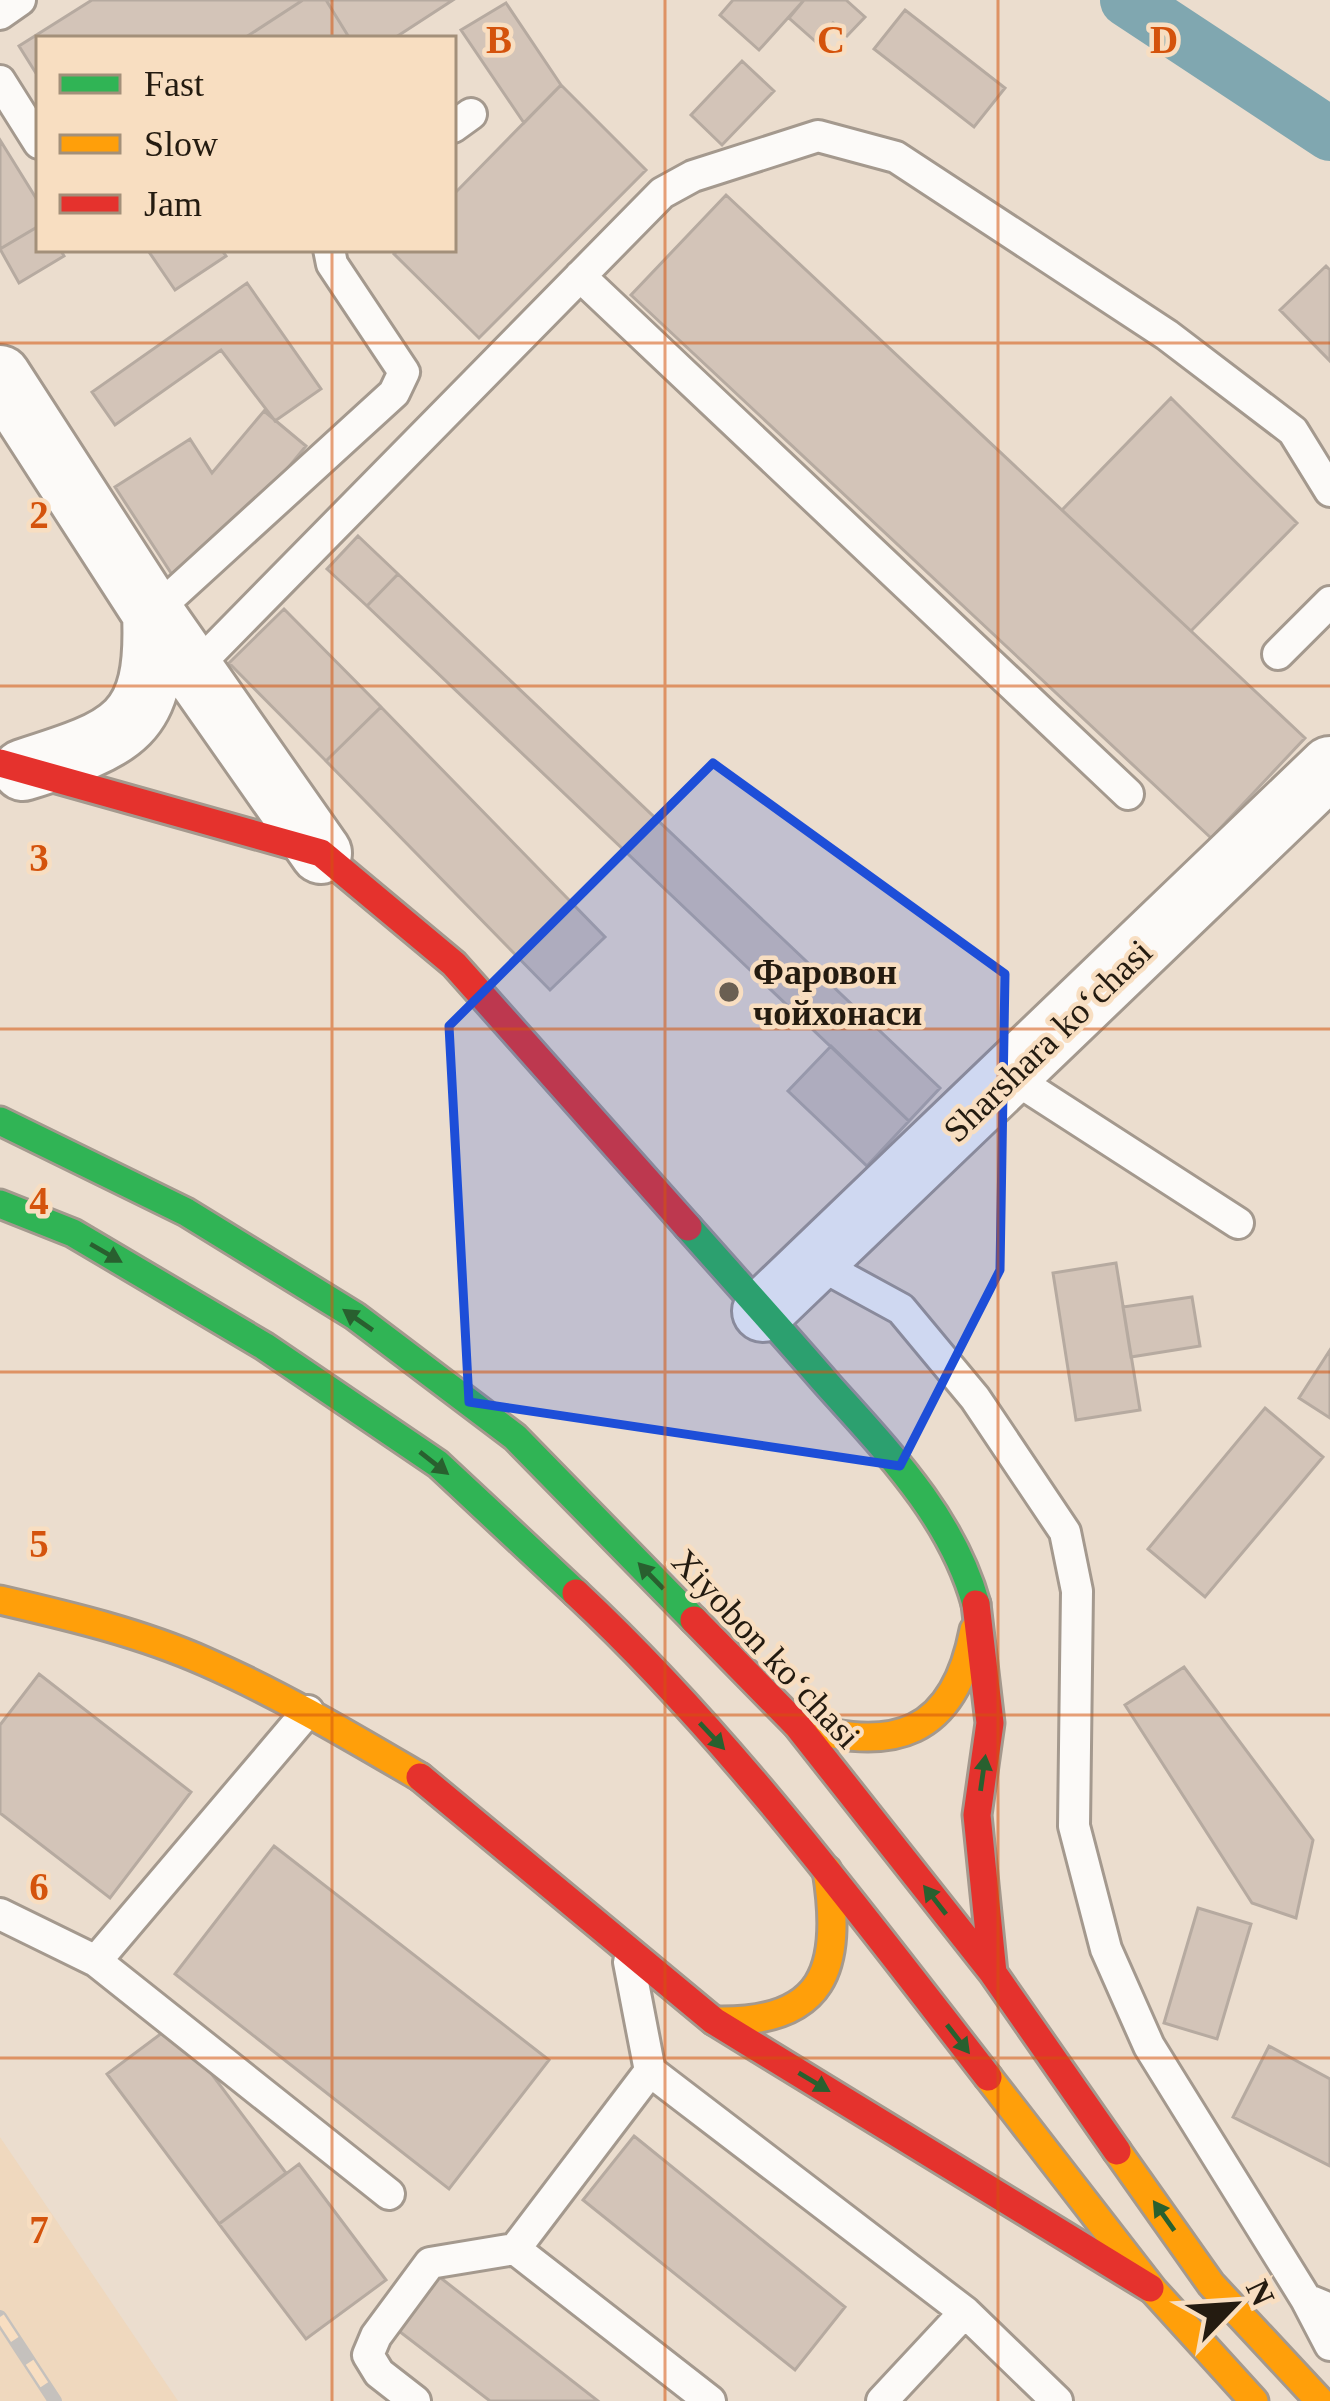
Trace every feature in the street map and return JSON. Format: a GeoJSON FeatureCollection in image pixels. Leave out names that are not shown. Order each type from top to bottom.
{"type":"FeatureCollection","features":[{"type":"Feature","properties":{"kind":"main road"},"geometry":{"type":"LineString","coordinates":[[12,766],[321,853],[454,964],[886,1450],[945,1527],[965,1566],[976,1603],[990,1723],[977,1815],[993,1972]]}},
{"type":"Feature","properties":{"kind":"main road","name":"Xiyobon koʻchasi"},"geometry":{"type":"LineString","coordinates":[[0,1121],[204,1223],[355,1316],[515,1437],[797,1725],[993,1972],[1211,2284],[1321,2401]]}},
{"type":"Feature","properties":{"kind":"main road"},"geometry":{"type":"LineString","coordinates":[[0,1204],[73,1233],[245,1334],[438,1463],[594,1610],[739,1766],[827,1870],[1153,2290],[1254,2401]]}},
{"type":"Feature","properties":{"kind":"main road"},"geometry":{"type":"LineString","coordinates":[[0,1600],[74,1617],[202,1660],[308,1711],[430,1783],[714,2021],[1153,2290]]}},
{"type":"Feature","properties":{"kind":"main road"},"geometry":{"type":"LineString","coordinates":[[797,1725],[826,1736],[888,1738],[941,1711],[962,1687],[976,1603]]}},
{"type":"Feature","properties":{"kind":"main road"},"geometry":{"type":"LineString","coordinates":[[714,2021],[771,2020],[794,2011],[814,1995],[835,1937],[827,1870]]}},
{"type":"Feature","properties":{"kind":"street"},"geometry":{"type":"LineString","coordinates":[[0,376],[153,613],[321,853]]}},
{"type":"Feature","properties":{"kind":"street"},"geometry":{"type":"LineString","coordinates":[[12,766],[94,748],[137,715],[155,664],[153,613]]}},
{"type":"Feature","properties":{"kind":"street","name":"Sharshara koʻchasi"},"geometry":{"type":"LineString","coordinates":[[763,1311],[1330,767]]}},
{"type":"Feature","properties":{"kind":"lane"},"geometry":{"type":"LineString","coordinates":[[0,14],[20,0]]}},
{"type":"Feature","properties":{"kind":"lane"},"geometry":{"type":"LineString","coordinates":[[0,81],[36,138]]}},
{"type":"Feature","properties":{"kind":"lane"},"geometry":{"type":"LineString","coordinates":[[193,670],[662,193],[693,176],[818,136],[896,157],[1167,335],[1293,431],[1330,491]]}},
{"type":"Feature","properties":{"kind":"lane"},"geometry":{"type":"LineString","coordinates":[[153,613],[394,393],[404,372],[393,349],[332,264],[330,252]]}},
{"type":"Feature","properties":{"kind":"lane"},"geometry":{"type":"LineString","coordinates":[[580,276],[1128,794]]}},
{"type":"Feature","properties":{"kind":"lane"},"geometry":{"type":"LineString","coordinates":[[1278,654],[1330,602]]}},
{"type":"Feature","properties":{"kind":"lane"},"geometry":{"type":"LineString","coordinates":[[1009,1075],[1238,1223]]}},
{"type":"Feature","properties":{"kind":"lane"},"geometry":{"type":"LineString","coordinates":[[815,1262],[901,1309],[975,1398],[1065,1532],[1077,1591],[1074,1826],[1106,1949],[1149,2046],[1318,2304],[1330,2345]]}},
{"type":"Feature","properties":{"kind":"lane"},"geometry":{"type":"LineString","coordinates":[[96,1961],[308,1711]]}},
{"type":"Feature","properties":{"kind":"lane"},"geometry":{"type":"LineString","coordinates":[[0,1914],[96,1961],[389,2194]]}},
{"type":"Feature","properties":{"kind":"lane"},"geometry":{"type":"LineString","coordinates":[[625,1945],[650,2071],[965,2312],[1057,2401]]}},
{"type":"Feature","properties":{"kind":"lane"},"geometry":{"type":"LineString","coordinates":[[415,2401],[379,2373],[368,2355],[376,2336],[430,2264],[514,2249],[650,2071]]}},
{"type":"Feature","properties":{"kind":"lane"},"geometry":{"type":"LineString","coordinates":[[514,2249],[710,2401]]}},
{"type":"Feature","properties":{"kind":"lane"},"geometry":{"type":"LineString","coordinates":[[882,2401],[965,2312]]}},
{"type":"Feature","properties":{"kind":"highlighted area"},"geometry":{"type":"Polygon","coordinates":[[[713,763],[1005,974],[1000,1270],[900,1466],[469,1402],[449,1026],[713,763]]]}},
{"type":"Feature","properties":{"kind":"shaded area"},"geometry":{"type":"Polygon","coordinates":[[[0,2137],[178,2401],[0,2401],[0,2137]]]}},
{"type":"Feature","properties":{"kind":"building"},"geometry":{"type":"Polygon","coordinates":[[[92,0],[303,0],[248,36],[36,36],[36,73],[19,46],[92,0]]]}},
{"type":"Feature","properties":{"kind":"building"},"geometry":{"type":"Polygon","coordinates":[[[303,0],[326,0],[348,36],[248,36],[303,0]]]}},
{"type":"Feature","properties":{"kind":"building"},"geometry":{"type":"Polygon","coordinates":[[[326,0],[453,0],[398,36],[348,36],[326,0]]]}},
{"type":"Feature","properties":{"kind":"building"},"geometry":{"type":"Polygon","coordinates":[[[733,0],[804,0],[759,50],[720,15],[733,0]]]}},
{"type":"Feature","properties":{"kind":"building"},"geometry":{"type":"Polygon","coordinates":[[[804,0],[846,0],[865,17],[847,36],[833,23],[816,42],[789,18],[804,0]]]}},
{"type":"Feature","properties":{"kind":"building"},"geometry":{"type":"Polygon","coordinates":[[[506,3],[561,85],[524,123],[461,30],[506,3]]]}},
{"type":"Feature","properties":{"kind":"building"},"geometry":{"type":"Polygon","coordinates":[[[905,10],[1005,88],[974,127],[874,49],[905,10]]]}},
{"type":"Feature","properties":{"kind":"building"},"geometry":{"type":"Polygon","coordinates":[[[742,61],[774,91],[722,145],[691,115],[742,61]]]}},
{"type":"Feature","properties":{"kind":"building"},"geometry":{"type":"Polygon","coordinates":[[[561,85],[646,170],[479,338],[394,254],[456,252],[456,192],[561,85]]]}},
{"type":"Feature","properties":{"kind":"building"},"geometry":{"type":"Polygon","coordinates":[[[0,140],[36,198],[36,228],[0,249],[0,140]]]}},
{"type":"Feature","properties":{"kind":"building"},"geometry":{"type":"Polygon","coordinates":[[[726,195],[1305,738],[1211,838],[631,295],[726,195]]]}},
{"type":"Feature","properties":{"kind":"building"},"geometry":{"type":"Polygon","coordinates":[[[36,228],[36,252],[62,252],[64,256],[19,283],[0,249],[36,228]]]}},
{"type":"Feature","properties":{"kind":"building"},"geometry":{"type":"Polygon","coordinates":[[[149,252],[223,252],[226,256],[175,290],[149,252]]]}},
{"type":"Feature","properties":{"kind":"building"},"geometry":{"type":"Polygon","coordinates":[[[1326,266],[1330,270],[1330,361],[1280,310],[1326,266]]]}},
{"type":"Feature","properties":{"kind":"building"},"geometry":{"type":"Polygon","coordinates":[[[247,283],[321,389],[275,421],[221,350],[115,425],[92,392],[247,283]]]}},
{"type":"Feature","properties":{"kind":"building"},"geometry":{"type":"Polygon","coordinates":[[[1171,398],[1297,523],[1191,631],[1062,510],[1171,398]]]}},
{"type":"Feature","properties":{"kind":"building"},"geometry":{"type":"Polygon","coordinates":[[[264,411],[306,446],[244,521],[173,576],[115,487],[190,439],[212,473],[264,411]]]}},
{"type":"Feature","properties":{"kind":"building"},"geometry":{"type":"Polygon","coordinates":[[[358,536],[398,574],[367,606],[327,569],[358,536]]]}},
{"type":"Feature","properties":{"kind":"building"},"geometry":{"type":"Polygon","coordinates":[[[398,574],[940,1088],[909,1121],[367,606],[398,574]]]}},
{"type":"Feature","properties":{"kind":"building"},"geometry":{"type":"Polygon","coordinates":[[[284,609],[381,707],[326,761],[229,663],[284,609]]]}},
{"type":"Feature","properties":{"kind":"building"},"geometry":{"type":"Polygon","coordinates":[[[381,707],[605,937],[550,990],[326,761],[381,707]]]}},
{"type":"Feature","properties":{"kind":"building"},"geometry":{"type":"Polygon","coordinates":[[[831,1046],[909,1121],[867,1166],[788,1091],[831,1046]]]}},
{"type":"Feature","properties":{"kind":"building"},"geometry":{"type":"Polygon","coordinates":[[[1116,1263],[1140,1410],[1076,1420],[1053,1273],[1116,1263]]]}},
{"type":"Feature","properties":{"kind":"building"},"geometry":{"type":"Polygon","coordinates":[[[1192,1297],[1200,1346],[1131,1357],[1123,1307],[1192,1297]]]}},
{"type":"Feature","properties":{"kind":"building"},"geometry":{"type":"Polygon","coordinates":[[[1330,1350],[1330,1418],[1299,1398],[1330,1350]]]}},
{"type":"Feature","properties":{"kind":"building"},"geometry":{"type":"Polygon","coordinates":[[[1265,1408],[1323,1457],[1205,1597],[1148,1549],[1265,1408]]]}},
{"type":"Feature","properties":{"kind":"building"},"geometry":{"type":"Polygon","coordinates":[[[1184,1667],[1313,1840],[1296,1918],[1252,1903],[1125,1705],[1184,1667]]]}},
{"type":"Feature","properties":{"kind":"building"},"geometry":{"type":"Polygon","coordinates":[[[39,1674],[191,1792],[110,1898],[0,1813],[0,1725],[39,1674]]]}},
{"type":"Feature","properties":{"kind":"building"},"geometry":{"type":"Polygon","coordinates":[[[274,1846],[549,2060],[449,2189],[175,1974],[274,1846]]]}},
{"type":"Feature","properties":{"kind":"building"},"geometry":{"type":"Polygon","coordinates":[[[1198,1908],[1251,1924],[1217,2039],[1164,2023],[1198,1908]]]}},
{"type":"Feature","properties":{"kind":"building"},"geometry":{"type":"Polygon","coordinates":[[[174,2024],[286,2173],[219,2224],[107,2074],[174,2024]]]}},
{"type":"Feature","properties":{"kind":"building"},"geometry":{"type":"Polygon","coordinates":[[[1269,2046],[1330,2079],[1330,2166],[1233,2117],[1269,2046]]]}},
{"type":"Feature","properties":{"kind":"building"},"geometry":{"type":"Polygon","coordinates":[[[634,2136],[845,2307],[795,2370],[583,2200],[634,2136]]]}},
{"type":"Feature","properties":{"kind":"building"},"geometry":{"type":"Polygon","coordinates":[[[299,2164],[386,2280],[306,2339],[219,2224],[299,2164]]]}},
{"type":"Feature","properties":{"kind":"building"},"geometry":{"type":"Polygon","coordinates":[[[437,2275],[598,2401],[490,2401],[395,2328],[437,2275]]]}},
{"type":"Feature","properties":{"kind":"waterway"},"geometry":{"type":"LineString","coordinates":[[1127,0],[1330,134]]}},
{"type":"Feature","properties":{"kind":"railway"},"geometry":{"type":"LineString","coordinates":[[0,2317],[55,2401]]}},
{"type":"Feature","properties":{"kind":"traffic: fast"},"geometry":{"type":"LineString","coordinates":[[0,1121],[186,1212],[355,1316],[515,1437],[694,1620]]}},
{"type":"Feature","properties":{"kind":"traffic: fast"},"geometry":{"type":"LineString","coordinates":[[0,1204],[73,1233],[264,1346],[438,1464],[576,1593]]}},
{"type":"Feature","properties":{"kind":"traffic: fast"},"geometry":{"type":"LineString","coordinates":[[688,1227],[915,1487],[951,1542],[976,1604]]}},
{"type":"Feature","properties":{"kind":"traffic: slow"},"geometry":{"type":"LineString","coordinates":[[0,1600],[130,1634],[206,1662],[420,1777]]}},
{"type":"Feature","properties":{"kind":"traffic: slow"},"geometry":{"type":"LineString","coordinates":[[797,1725],[863,1737],[914,1728],[935,1714],[952,1693],[974,1630]]}},
{"type":"Feature","properties":{"kind":"traffic: slow"},"geometry":{"type":"LineString","coordinates":[[714,2021],[781,2013],[803,2001],[818,1984],[832,1936],[827,1870]]}},
{"type":"Feature","properties":{"kind":"traffic: slow"},"geometry":{"type":"LineString","coordinates":[[988,2077],[1153,2290],[1254,2401]]}},
{"type":"Feature","properties":{"kind":"traffic: slow"},"geometry":{"type":"LineString","coordinates":[[1117,2151],[1211,2284],[1320,2401]]}},
{"type":"Feature","properties":{"kind":"traffic: jam"},"geometry":{"type":"LineString","coordinates":[[0,763],[321,853],[454,964],[688,1227]]}},
{"type":"Feature","properties":{"kind":"traffic: jam"},"geometry":{"type":"LineString","coordinates":[[576,1593],[740,1766],[988,2077]]}},
{"type":"Feature","properties":{"kind":"traffic: jam"},"geometry":{"type":"LineString","coordinates":[[976,1604],[990,1723],[977,1815],[993,1973]]}},
{"type":"Feature","properties":{"kind":"traffic: jam"},"geometry":{"type":"LineString","coordinates":[[694,1620],[797,1725],[993,1973],[1117,2151]]}},
{"type":"Feature","properties":{"kind":"traffic: jam"},"geometry":{"type":"LineString","coordinates":[[420,1777],[714,2021],[1150,2288]]}},
{"type":"Feature","properties":{"kind":"place","name":"Фаровон чойхонаси"},"geometry":{"type":"Point","coordinates":[729,992]}}]}
